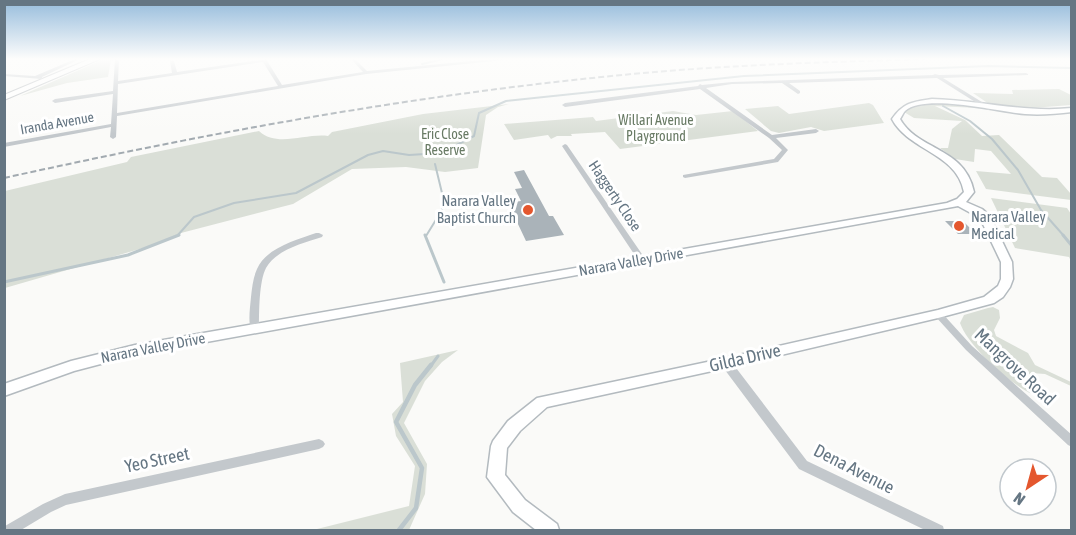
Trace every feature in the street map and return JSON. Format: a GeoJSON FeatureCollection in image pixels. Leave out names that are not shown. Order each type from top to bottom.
{"type":"FeatureCollection","features":[{"type":"Feature","properties":{"kind":"main road"},"geometry":{"type":"LineString","coordinates":[[4,98],[37,84]]}},
{"type":"Feature","properties":{"kind":"main road"},"geometry":{"type":"LineString","coordinates":[[959,203],[969,192],[968,180],[964,174],[906,133],[897,123],[896,116],[905,106],[923,102],[954,103],[1023,112],[1069,112]]}},
{"type":"Feature","properties":{"kind":"main road","name":"Narara Valley Drive"},"geometry":{"type":"LineString","coordinates":[[4,390],[102,357],[959,203]]}},
{"type":"Feature","properties":{"kind":"main road","name":"Gilda Drive"},"geometry":{"type":"LineString","coordinates":[[550,531],[519,506],[496,477],[499,446],[514,426],[542,402],[726,363],[938,314],[996,296],[1002,290],[1008,272],[1006,257],[986,219],[977,211],[959,203]]}},
{"type":"Feature","properties":{"kind":"street"},"geometry":{"type":"LineString","coordinates":[[114,137],[116,84]]}},
{"type":"Feature","properties":{"kind":"street"},"geometry":{"type":"LineString","coordinates":[[114,115],[293,84]]}},
{"type":"Feature","properties":{"kind":"street"},"geometry":{"type":"LineString","coordinates":[[565,105],[700,86],[734,84]]}},
{"type":"Feature","properties":{"kind":"street"},"geometry":{"type":"LineString","coordinates":[[787,84],[798,92]]}},
{"type":"Feature","properties":{"kind":"street"},"geometry":{"type":"LineString","coordinates":[[949,84],[988,108]]}},
{"type":"Feature","properties":{"kind":"street"},"geometry":{"type":"LineString","coordinates":[[685,176],[776,161],[785,150],[771,137],[700,86]]}},
{"type":"Feature","properties":{"kind":"street"},"geometry":{"type":"LineString","coordinates":[[55,101],[115,92]]}},
{"type":"Feature","properties":{"kind":"street","name":"Iranda Avenue"},"geometry":{"type":"LineString","coordinates":[[4,144],[114,125]]}},
{"type":"Feature","properties":{"kind":"street"},"geometry":{"type":"LineString","coordinates":[[771,137],[816,132]]}},
{"type":"Feature","properties":{"kind":"street","name":"Haggerty Close"},"geometry":{"type":"LineString","coordinates":[[565,146],[642,260]]}},
{"type":"Feature","properties":{"kind":"street"},"geometry":{"type":"LineString","coordinates":[[254,328],[261,269],[273,255],[297,243],[319,236]]}},
{"type":"Feature","properties":{"kind":"street","name":"Mangrove Road"},"geometry":{"type":"LineString","coordinates":[[938,314],[969,348],[1071,442]]}},
{"type":"Feature","properties":{"kind":"street","name":"Dena Avenue"},"geometry":{"type":"LineString","coordinates":[[726,363],[803,465],[938,531]]}},
{"type":"Feature","properties":{"kind":"street","name":"Yeo Street"},"geometry":{"type":"LineString","coordinates":[[10,531],[47,508],[65,500],[319,444]]}},
{"type":"Feature","properties":{"kind":"green space"},"geometry":{"type":"Polygon","coordinates":[[[47,84],[64,84],[20,96],[47,84]]]}},
{"type":"Feature","properties":{"kind":"green space"},"geometry":{"type":"Polygon","coordinates":[[[1059,89],[1071,95],[1071,105],[1019,109],[989,104],[973,93],[1013,94],[1012,90],[1059,89]]]}},
{"type":"Feature","properties":{"kind":"green space"},"geometry":{"type":"Polygon","coordinates":[[[869,103],[873,105],[884,123],[824,131],[811,127],[779,133],[771,131],[745,109],[778,106],[789,114],[869,103]]]}},
{"type":"Feature","properties":{"kind":"green space"},"geometry":{"type":"Polygon","coordinates":[[[934,103],[978,108],[935,106],[965,120],[982,136],[999,135],[1042,177],[1057,178],[1071,194],[1071,200],[986,189],[976,171],[1011,174],[991,151],[975,149],[974,162],[955,159],[940,148],[948,148],[952,129],[962,121],[914,118],[904,112],[912,107],[934,103]]]}},
{"type":"Feature","properties":{"kind":"green space","name":"Eric Close Reserve"},"geometry":{"type":"Polygon","coordinates":[[[509,104],[498,107],[486,115],[478,168],[445,172],[406,167],[352,169],[293,204],[181,233],[150,246],[5,288],[5,191],[127,162],[131,157],[259,131],[274,139],[328,136],[332,132],[423,114],[509,104]]]}},
{"type":"Feature","properties":{"kind":"green space","name":"Willari Avenue Playground"},"geometry":{"type":"Polygon","coordinates":[[[673,111],[696,115],[733,111],[758,131],[620,149],[605,132],[571,134],[572,136],[557,136],[551,139],[548,135],[514,140],[504,124],[593,117],[596,121],[673,111]]]}},
{"type":"Feature","properties":{"kind":"green space"},"geometry":{"type":"Polygon","coordinates":[[[991,198],[1067,208],[1071,214],[1071,261],[1069,257],[1015,248],[991,198]]]}},
{"type":"Feature","properties":{"kind":"green space"},"geometry":{"type":"Polygon","coordinates":[[[993,307],[999,310],[1000,318],[994,330],[996,336],[1028,353],[1035,365],[1071,382],[1071,386],[1045,374],[1031,373],[1041,388],[1027,385],[1032,394],[1013,382],[980,353],[960,323],[964,315],[993,307]]]}},
{"type":"Feature","properties":{"kind":"green space"},"geometry":{"type":"Polygon","coordinates":[[[458,350],[442,362],[425,381],[404,423],[427,464],[425,494],[409,530],[313,530],[409,506],[415,466],[396,436],[392,414],[403,402],[400,363],[458,350]]]}},
{"type":"Feature","properties":{"kind":"building","name":"Narara Valley Baptist Church"},"geometry":{"type":"Polygon","coordinates":[[[524,170],[549,216],[553,216],[564,235],[526,241],[508,203],[521,201],[515,189],[522,188],[514,172],[524,170]]]}},
{"type":"Feature","properties":{"kind":"building","name":"Narara Valley Medical"},"geometry":{"type":"Polygon","coordinates":[[[945,221],[963,221],[976,234],[958,234],[945,221]]]}},
{"type":"Feature","properties":{"kind":"waterway"},"geometry":{"type":"LineString","coordinates":[[177,236],[194,217],[234,203],[296,193],[368,155],[383,151],[409,155],[441,153],[474,136],[479,113],[506,101],[668,84]]}},
{"type":"Feature","properties":{"kind":"waterway"},"geometry":{"type":"LineString","coordinates":[[943,106],[970,121],[992,139],[1018,170],[1041,210],[1064,236]]}},
{"type":"Feature","properties":{"kind":"waterway"},"geometry":{"type":"LineString","coordinates":[[426,236],[442,210],[442,193],[435,164]]}},
{"type":"Feature","properties":{"kind":"waterway"},"geometry":{"type":"LineString","coordinates":[[425,235],[444,282]]}},
{"type":"Feature","properties":{"kind":"waterway"},"geometry":{"type":"LineString","coordinates":[[1063,235],[1072,246]]}},
{"type":"Feature","properties":{"kind":"waterway"},"geometry":{"type":"LineString","coordinates":[[4,282],[128,255],[177,236]]}},
{"type":"Feature","properties":{"kind":"waterway"},"geometry":{"type":"LineString","coordinates":[[430,367],[438,356]]}},
{"type":"Feature","properties":{"kind":"waterway"},"geometry":{"type":"LineString","coordinates":[[399,530],[416,508],[422,468],[396,422],[415,385],[431,365]]}},
{"type":"Feature","properties":{"kind":"railway"},"geometry":{"type":"LineString","coordinates":[[4,178],[311,117],[536,84]]}},
{"type":"Feature","properties":{"kind":"place","name":"Narara Valley Baptist Church"},"geometry":{"type":"Point","coordinates":[528,210]}},
{"type":"Feature","properties":{"kind":"place","name":"Narara Valley Medical"},"geometry":{"type":"Point","coordinates":[959,226]}}]}
